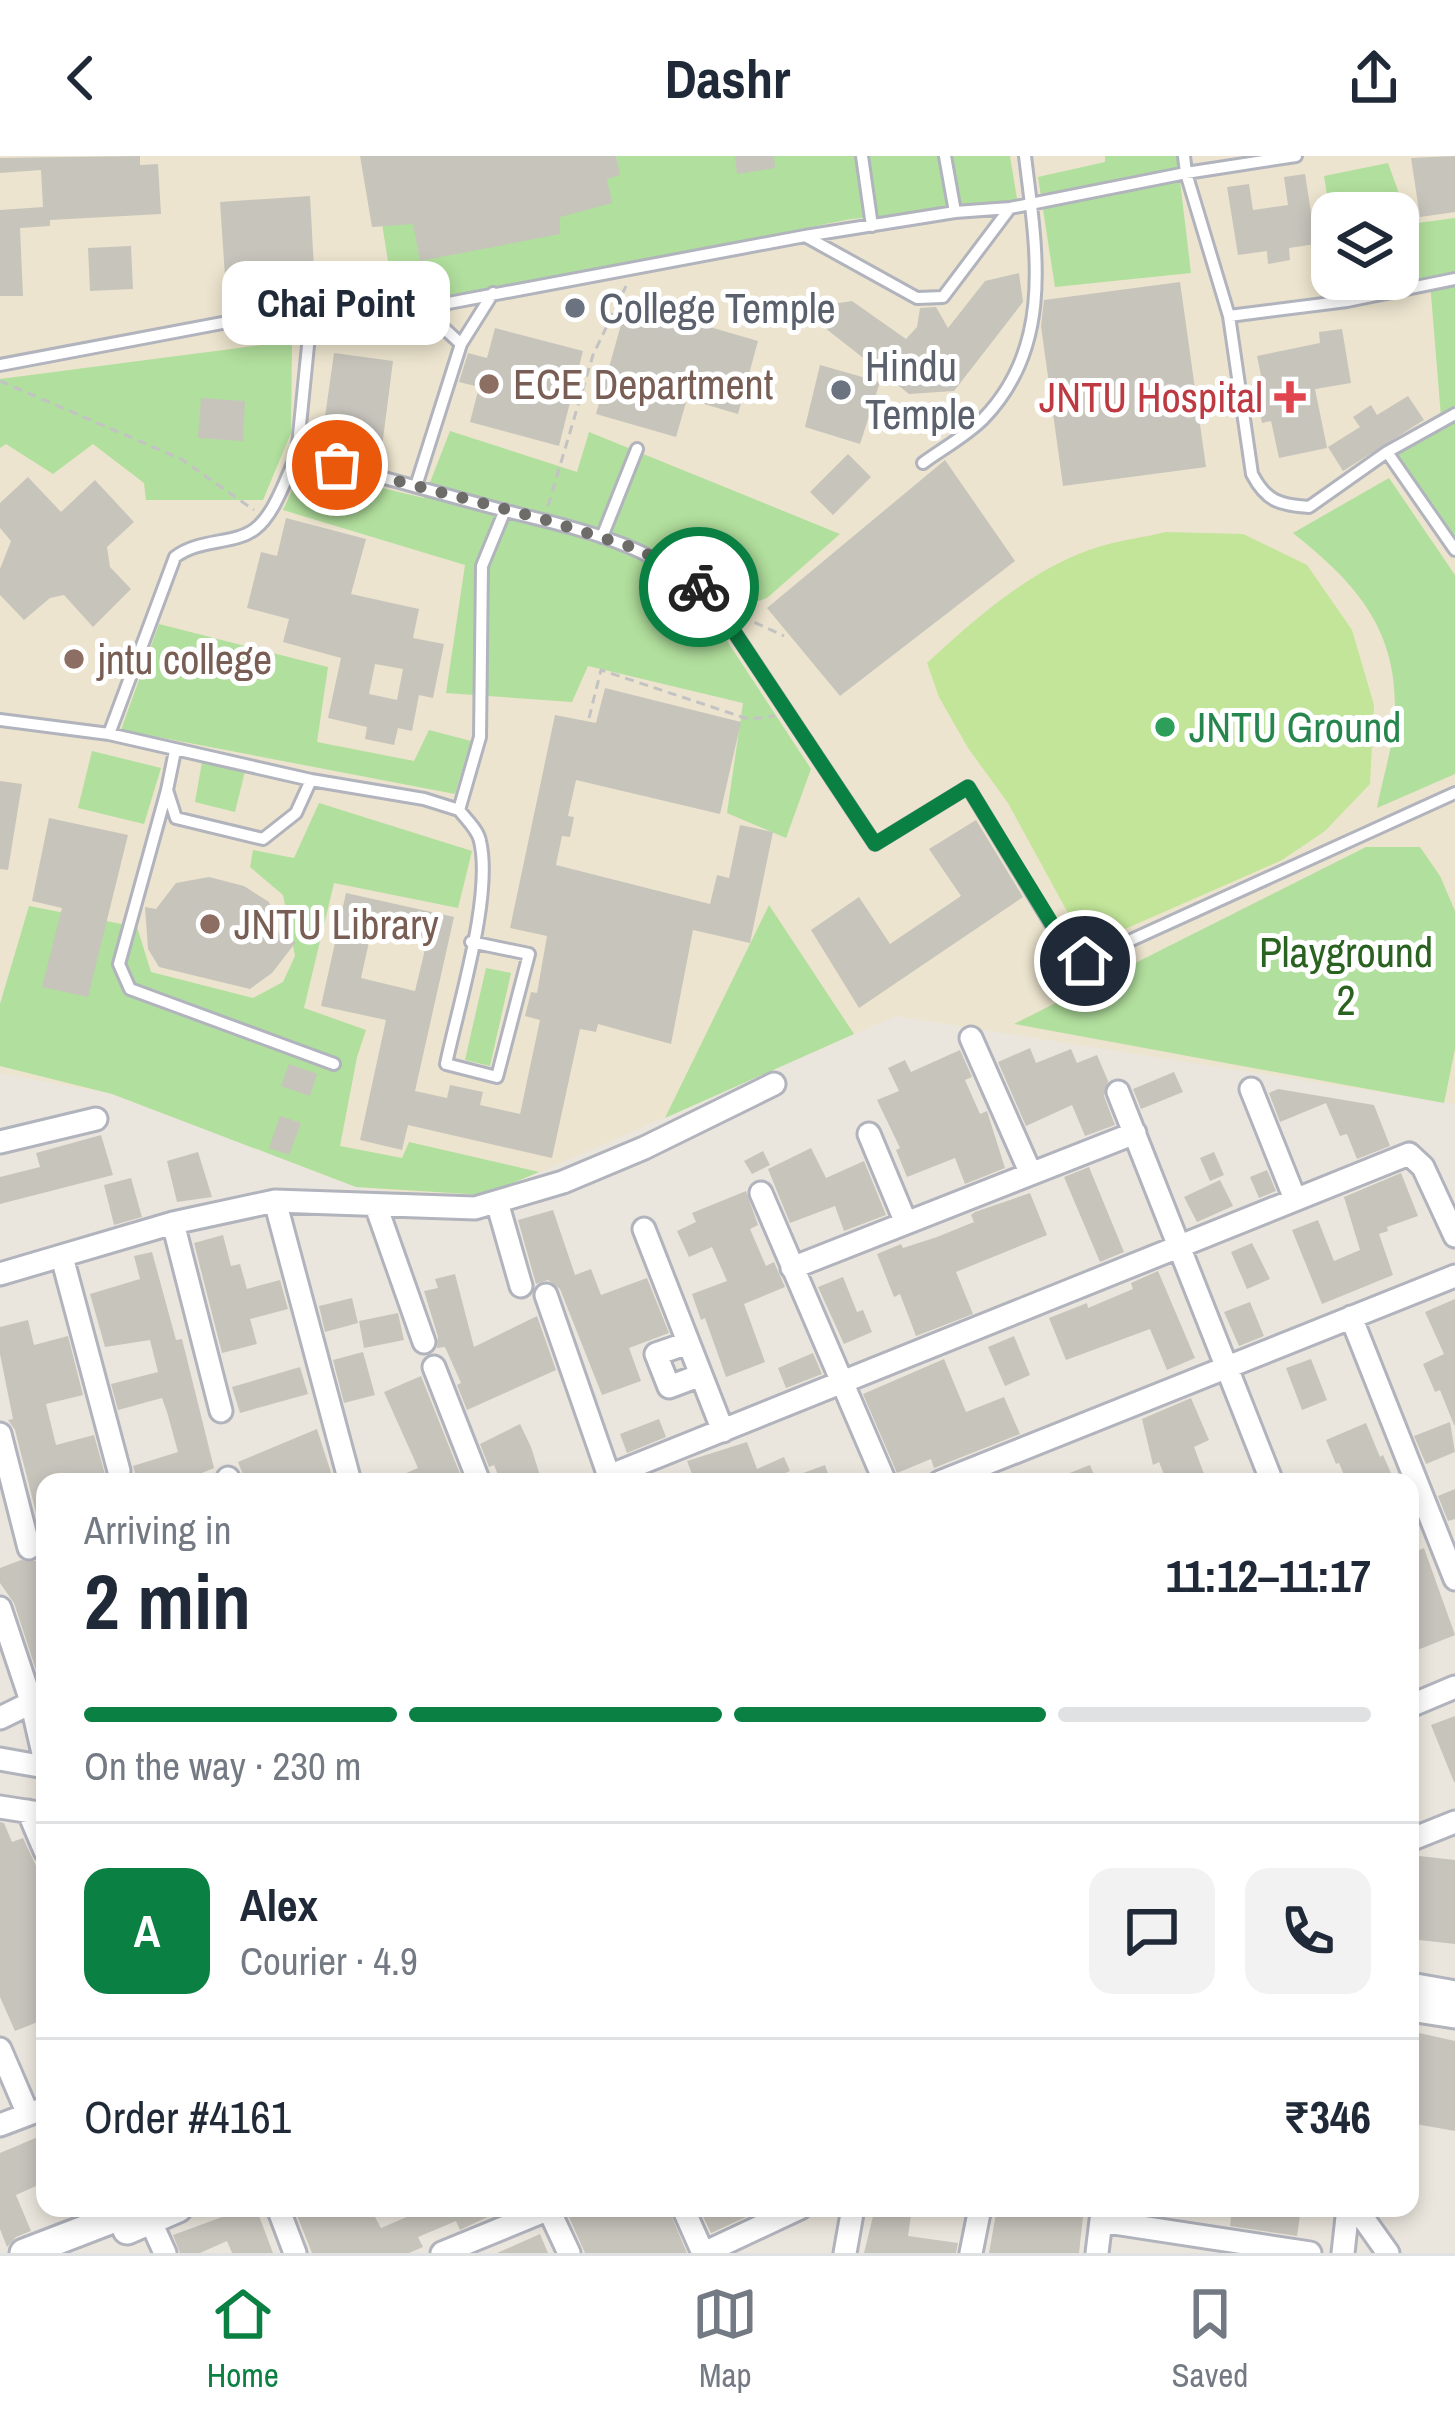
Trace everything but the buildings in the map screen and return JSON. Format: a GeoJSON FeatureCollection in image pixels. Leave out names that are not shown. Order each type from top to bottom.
{"type":"FeatureCollection","features":[{"type":"Feature","properties":{"kind":"street"},"geometry":{"type":"LineString","coordinates":[[970,1038],[1031,1174]]}},
{"type":"Feature","properties":{"kind":"street"},"geometry":{"type":"LineString","coordinates":[[0,1274],[173,1223],[275,1201],[475,1208],[563,1181],[644,1148],[774,1084]]}},
{"type":"Feature","properties":{"kind":"street"},"geometry":{"type":"LineString","coordinates":[[1251,1089],[1295,1199]]}},
{"type":"Feature","properties":{"kind":"street"},"geometry":{"type":"LineString","coordinates":[[1118,1092],[1269,1473]]}},
{"type":"Feature","properties":{"kind":"street"},"geometry":{"type":"LineString","coordinates":[[0,1142],[96,1119]]}},
{"type":"Feature","properties":{"kind":"street"},"geometry":{"type":"LineString","coordinates":[[792,1268],[1135,1133]]}},
{"type":"Feature","properties":{"kind":"street"},"geometry":{"type":"LineString","coordinates":[[869,1134],[906,1223]]}},
{"type":"Feature","properties":{"kind":"street"},"geometry":{"type":"LineString","coordinates":[[624,1473],[1409,1154],[1423,1167],[1455,1236]]}},
{"type":"Feature","properties":{"kind":"street"},"geometry":{"type":"LineString","coordinates":[[761,1193],[881,1473]]}},
{"type":"Feature","properties":{"kind":"street"},"geometry":{"type":"LineString","coordinates":[[275,1201],[348,1473]]}},
{"type":"Feature","properties":{"kind":"street"},"geometry":{"type":"LineString","coordinates":[[497,1202],[521,1286]]}},
{"type":"Feature","properties":{"kind":"street"},"geometry":{"type":"LineString","coordinates":[[376,1206],[424,1342]]}},
{"type":"Feature","properties":{"kind":"street"},"geometry":{"type":"LineString","coordinates":[[173,1223],[221,1412]]}},
{"type":"Feature","properties":{"kind":"street"},"geometry":{"type":"LineString","coordinates":[[644,1229],[723,1432]]}},
{"type":"Feature","properties":{"kind":"street"},"geometry":{"type":"LineString","coordinates":[[62,1257],[119,1471]]}},
{"type":"Feature","properties":{"kind":"street"},"geometry":{"type":"LineString","coordinates":[[962,1473],[1455,1276]]}},
{"type":"Feature","properties":{"kind":"street"},"geometry":{"type":"LineString","coordinates":[[546,1295],[608,1473]]}},
{"type":"Feature","properties":{"kind":"street"},"geometry":{"type":"LineString","coordinates":[[1351,1317],[1413,1473]]}},
{"type":"Feature","properties":{"kind":"street"},"geometry":{"type":"LineString","coordinates":[[688,1343],[656,1354],[670,1387],[701,1375]]}},
{"type":"Feature","properties":{"kind":"street"},"geometry":{"type":"LineString","coordinates":[[434,1367],[475,1473]]}},
{"type":"Feature","properties":{"kind":"street"},"geometry":{"type":"LineString","coordinates":[[0,1434],[29,1548]]}},
{"type":"Feature","properties":{"kind":"street"},"geometry":{"type":"LineString","coordinates":[[1419,1489],[1455,1580]]}},
{"type":"Feature","properties":{"kind":"street"},"geometry":{"type":"LineString","coordinates":[[0,1608],[36,1694]]}},
{"type":"Feature","properties":{"kind":"street"},"geometry":{"type":"LineString","coordinates":[[1419,1702],[1455,1687]]}},
{"type":"Feature","properties":{"kind":"street"},"geometry":{"type":"LineString","coordinates":[[0,1718],[36,1700]]}},
{"type":"Feature","properties":{"kind":"street"},"geometry":{"type":"LineString","coordinates":[[0,1760],[36,1763]]}},
{"type":"Feature","properties":{"kind":"street"},"geometry":{"type":"LineString","coordinates":[[0,1807],[36,1813]]}},
{"type":"Feature","properties":{"kind":"street"},"geometry":{"type":"LineString","coordinates":[[1419,1836],[1455,1822]]}},
{"type":"Feature","properties":{"kind":"street"},"geometry":{"type":"LineString","coordinates":[[1419,1989],[1455,1995]]}},
{"type":"Feature","properties":{"kind":"street"},"geometry":{"type":"LineString","coordinates":[[1419,2008],[1455,2014]]}},
{"type":"Feature","properties":{"kind":"street"},"geometry":{"type":"LineString","coordinates":[[0,2049],[36,2111],[0,2125]]}},
{"type":"Feature","properties":{"kind":"street"},"geometry":{"type":"LineString","coordinates":[[24,2253],[137,2217]]}},
{"type":"Feature","properties":{"kind":"street"},"geometry":{"type":"LineString","coordinates":[[74,2253],[140,2217]]}},
{"type":"Feature","properties":{"kind":"street"},"geometry":{"type":"LineString","coordinates":[[147,2217],[165,2253]]}},
{"type":"Feature","properties":{"kind":"street"},"geometry":{"type":"LineString","coordinates":[[281,2217],[295,2253]]}},
{"type":"Feature","properties":{"kind":"street"},"geometry":{"type":"LineString","coordinates":[[442,2253],[528,2217]]}},
{"type":"Feature","properties":{"kind":"street"},"geometry":{"type":"LineString","coordinates":[[553,2217],[569,2253]]}},
{"type":"Feature","properties":{"kind":"street"},"geometry":{"type":"LineString","coordinates":[[687,2217],[704,2253],[781,2217]]}},
{"type":"Feature","properties":{"kind":"street"},"geometry":{"type":"LineString","coordinates":[[845,2253],[851,2217]]}},
{"type":"Feature","properties":{"kind":"street"},"geometry":{"type":"LineString","coordinates":[[971,2253],[978,2217]]}},
{"type":"Feature","properties":{"kind":"street"},"geometry":{"type":"LineString","coordinates":[[1097,2253],[1102,2217]]}},
{"type":"Feature","properties":{"kind":"street"},"geometry":{"type":"LineString","coordinates":[[1110,2217],[1220,2246],[1310,2253]]}},
{"type":"Feature","properties":{"kind":"street"},"geometry":{"type":"LineString","coordinates":[[1343,2253],[1350,2217]]}},
{"type":"Feature","properties":{"kind":"street"},"geometry":{"type":"LineString","coordinates":[[1359,2217],[1388,2253]]}},
{"type":"Feature","properties":{"kind":"lane"},"geometry":{"type":"LineString","coordinates":[[862,156],[872,226]]}},
{"type":"Feature","properties":{"kind":"lane"},"geometry":{"type":"LineString","coordinates":[[945,156],[955,212]]}},
{"type":"Feature","properties":{"kind":"lane"},"geometry":{"type":"LineString","coordinates":[[923,463],[981,421],[1013,382],[1033,326],[1039,268],[1025,156]]}},
{"type":"Feature","properties":{"kind":"lane"},"geometry":{"type":"LineString","coordinates":[[1184,156],[1229,316],[1252,474],[1264,496],[1282,505],[1309,507],[1387,452],[1455,414]]}},
{"type":"Feature","properties":{"kind":"lane"},"geometry":{"type":"LineString","coordinates":[[0,365],[312,306],[347,304],[398,312],[633,272],[805,236],[1010,208],[1296,156]]}},
{"type":"Feature","properties":{"kind":"lane"},"geometry":{"type":"LineString","coordinates":[[805,236],[917,298],[943,297],[1010,208]]}},
{"type":"Feature","properties":{"kind":"lane"},"geometry":{"type":"LineString","coordinates":[[1229,316],[1347,301],[1455,279]]}},
{"type":"Feature","properties":{"kind":"lane"},"geometry":{"type":"LineString","coordinates":[[416,486],[461,344],[493,293]]}},
{"type":"Feature","properties":{"kind":"lane"},"geometry":{"type":"LineString","coordinates":[[109,734],[175,557],[190,545],[252,532],[265,518],[297,454],[312,306]]}},
{"type":"Feature","properties":{"kind":"lane"},"geometry":{"type":"LineString","coordinates":[[422,308],[461,344]]}},
{"type":"Feature","properties":{"kind":"lane"},"geometry":{"type":"LineString","coordinates":[[602,538],[637,449]]}},
{"type":"Feature","properties":{"kind":"lane"},"geometry":{"type":"LineString","coordinates":[[1387,452],[1455,550]]}},
{"type":"Feature","properties":{"kind":"lane"},"geometry":{"type":"LineString","coordinates":[[297,454],[543,519],[641,550],[691,578],[717,606],[875,844],[968,787],[1052,924],[1085,961],[1455,793]]}},
{"type":"Feature","properties":{"kind":"lane"},"geometry":{"type":"LineString","coordinates":[[459,810],[480,737],[482,566],[505,510]]}},
{"type":"Feature","properties":{"kind":"lane"},"geometry":{"type":"LineString","coordinates":[[0,720],[109,734],[459,810],[480,838],[481,903],[471,942],[446,1064],[497,1077],[529,954],[471,942]]}},
{"type":"Feature","properties":{"kind":"lane"},"geometry":{"type":"LineString","coordinates":[[175,751],[119,964],[124,980],[130,989],[334,1064]]}},
{"type":"Feature","properties":{"kind":"lane"},"geometry":{"type":"LineString","coordinates":[[167,790],[176,818],[263,839],[296,813],[311,780]]}},
{"type":"Feature","properties":{"kind":"path"},"geometry":{"type":"LineString","coordinates":[[543,519],[593,355],[633,272]]}},
{"type":"Feature","properties":{"kind":"path"},"geometry":{"type":"LineString","coordinates":[[0,381],[181,459],[265,518]]}},
{"type":"Feature","properties":{"kind":"path"},"geometry":{"type":"LineString","coordinates":[[717,606],[784,636]]}},
{"type":"Feature","properties":{"kind":"path"},"geometry":{"type":"LineString","coordinates":[[589,718],[601,670],[748,719],[789,715]]}},
{"type":"Feature","properties":{"kind":"shaded area"},"geometry":{"type":"Polygon","coordinates":[[[0,156],[1455,156],[1455,1104],[896,1016],[474,1201],[356,1187],[112,1094],[0,1073],[0,156]]]}},
{"type":"Feature","properties":{"kind":"green space"},"geometry":{"type":"Polygon","coordinates":[[[371,156],[1010,156],[1018,205],[851,219],[396,310],[371,156]]]}},
{"type":"Feature","properties":{"kind":"green space"},"geometry":{"type":"Polygon","coordinates":[[[1105,156],[1177,156],[1191,273],[1055,287],[1038,177],[1105,162],[1105,156]]]}},
{"type":"Feature","properties":{"kind":"green space"},"geometry":{"type":"Polygon","coordinates":[[[1388,163],[1398,192],[1327,192],[1324,176],[1388,163]]]}},
{"type":"Feature","properties":{"kind":"green space"},"geometry":{"type":"Polygon","coordinates":[[[1455,218],[1455,542],[1395,453],[1442,429],[1430,282],[1419,284],[1419,223],[1455,218]]]}},
{"type":"Feature","properties":{"kind":"green space"},"geometry":{"type":"Polygon","coordinates":[[[292,341],[291,433],[263,500],[146,500],[144,483],[93,444],[53,474],[6,444],[0,448],[0,379],[292,341]]]}},
{"type":"Feature","properties":{"kind":"green space"},"geometry":{"type":"Polygon","coordinates":[[[450,431],[577,472],[589,432],[840,534],[767,598],[712,618],[811,769],[786,838],[727,813],[743,703],[588,666],[572,702],[446,693],[465,565],[283,510],[302,469],[424,498],[450,431]]]}},
{"type":"Feature","properties":{"kind":"green space"},"geometry":{"type":"Polygon","coordinates":[[[1389,478],[1455,575],[1455,774],[1377,808],[1395,718],[1387,651],[1351,587],[1293,533],[1389,478]]]}},
{"type":"Feature","properties":{"kind":"green space","name":"JNTU Ground"},"geometry":{"type":"Polygon","coordinates":[[[1166,532],[1243,534],[1307,565],[1352,630],[1374,705],[1370,784],[1325,831],[1282,860],[1125,929],[1068,913],[1008,803],[939,697],[927,663],[986,611],[1052,566],[1101,546],[1166,532]]]}},
{"type":"Feature","properties":{"kind":"green space"},"geometry":{"type":"Polygon","coordinates":[[[159,624],[328,667],[317,742],[414,761],[429,730],[471,741],[455,794],[121,730],[159,624]]]}},
{"type":"Feature","properties":{"kind":"green space"},"geometry":{"type":"Polygon","coordinates":[[[92,751],[161,768],[144,824],[78,808],[92,751]]]}},
{"type":"Feature","properties":{"kind":"green space"},"geometry":{"type":"Polygon","coordinates":[[[202,762],[247,763],[235,812],[195,802],[202,762]]]}},
{"type":"Feature","properties":{"kind":"green space"},"geometry":{"type":"Polygon","coordinates":[[[319,803],[472,851],[458,908],[334,883],[304,1008],[366,1030],[340,1146],[402,1158],[409,1142],[539,1172],[484,1195],[356,1187],[112,1094],[0,1066],[0,1004],[29,906],[137,927],[151,972],[253,998],[283,982],[295,956],[283,895],[250,867],[253,850],[294,858],[319,803]]]}},
{"type":"Feature","properties":{"kind":"green space","name":"Playground 2"},"geometry":{"type":"Polygon","coordinates":[[[1366,847],[1420,847],[1440,876],[1455,911],[1455,1049],[1444,1103],[1014,1024],[1366,847]]]}},
{"type":"Feature","properties":{"kind":"green space"},"geometry":{"type":"Polygon","coordinates":[[[769,905],[854,1034],[665,1118],[769,905]]]}},
{"type":"Feature","properties":{"kind":"green space"},"geometry":{"type":"Polygon","coordinates":[[[486,968],[511,973],[490,1066],[465,1060],[486,968]]]}},
{"type":"Feature","properties":{"kind":"way so far"},"geometry":{"type":"LineString","coordinates":[[337,465],[641,550],[699,587]]}},
{"type":"Feature","properties":{"kind":"place","name":"College Temple"},"geometry":{"type":"Point","coordinates":[575,308]}},
{"type":"Feature","properties":{"kind":"place","name":"ECE Department"},"geometry":{"type":"Point","coordinates":[489,384]}},
{"type":"Feature","properties":{"kind":"place","name":"Hindu Temple"},"geometry":{"type":"Point","coordinates":[841,390]}},
{"type":"Feature","properties":{"kind":"place","name":"JNTU Hospital"},"geometry":{"type":"Point","coordinates":[1290,397]}},
{"type":"Feature","properties":{"kind":"place","name":"Chai Point"},"geometry":{"type":"Point","coordinates":[337,465]}},
{"type":"Feature","properties":{"kind":"place","name":"jntu college"},"geometry":{"type":"Point","coordinates":[74,659]}},
{"type":"Feature","properties":{"kind":"place","name":"JNTU Ground"},"geometry":{"type":"Point","coordinates":[1165,727]}},
{"type":"Feature","properties":{"kind":"place","name":"JNTU Library"},"geometry":{"type":"Point","coordinates":[210,924]}},
{"type":"Feature","properties":{"kind":"route"},"geometry":{"type":"LineString","coordinates":[[699,587],[717,606],[875,844],[968,787],[1052,924],[1085,961]]}}]}
